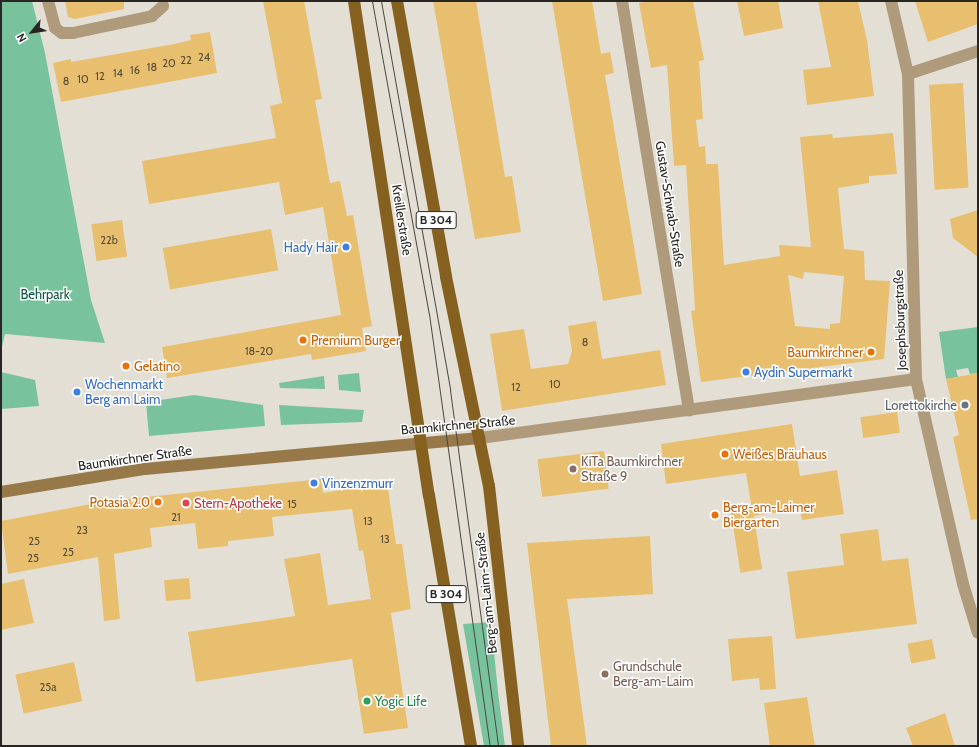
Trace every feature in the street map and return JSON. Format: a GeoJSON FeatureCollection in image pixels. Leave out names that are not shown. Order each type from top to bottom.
{"type":"FeatureCollection","features":[{"type":"Feature","properties":{"kind":"main road","name":"Kreillerstraße"},"geometry":{"type":"LineString","coordinates":[[354,1],[421,443]]}},
{"type":"Feature","properties":{"kind":"main road","name":"B 304"},"geometry":{"type":"LineString","coordinates":[[397,1],[446,277],[480,438]]}},
{"type":"Feature","properties":{"kind":"main road","name":"Baumkirchner Straße"},"geometry":{"type":"LineString","coordinates":[[1,492],[146,469],[480,438]]}},
{"type":"Feature","properties":{"kind":"main road","name":"Berg-am-Laim-Straße"},"geometry":{"type":"LineString","coordinates":[[480,438],[489,486],[518,746]]}},
{"type":"Feature","properties":{"kind":"main road","name":"B 304"},"geometry":{"type":"LineString","coordinates":[[421,443],[471,746]]}},
{"type":"Feature","properties":{"kind":"street"},"geometry":{"type":"LineString","coordinates":[[48,1],[55,28],[62,33],[72,33],[152,16],[163,6]]}},
{"type":"Feature","properties":{"kind":"street","name":"Gustav-Schwab-Straße"},"geometry":{"type":"LineString","coordinates":[[622,1],[688,411]]}},
{"type":"Feature","properties":{"kind":"street","name":"Josephsburgstraße"},"geometry":{"type":"LineString","coordinates":[[891,1],[908,74],[916,379],[963,584],[978,633]]}},
{"type":"Feature","properties":{"kind":"street"},"geometry":{"type":"LineString","coordinates":[[908,74],[978,51]]}},
{"type":"Feature","properties":{"kind":"street","name":"Baumkirchner Straße"},"geometry":{"type":"LineString","coordinates":[[480,438],[916,379]]}},
{"type":"Feature","properties":{"kind":"green space","name":"Behrpark"},"geometry":{"type":"Polygon","coordinates":[[[1,1],[32,1],[45,53],[91,300],[105,343],[5,334],[1,351],[1,1]]]}},
{"type":"Feature","properties":{"kind":"green space"},"geometry":{"type":"Polygon","coordinates":[[[978,327],[978,373],[970,374],[968,368],[956,370],[958,377],[946,379],[939,332],[978,327]]]}},
{"type":"Feature","properties":{"kind":"green space"},"geometry":{"type":"Polygon","coordinates":[[[1,372],[35,380],[39,406],[1,409],[1,372]]]}},
{"type":"Feature","properties":{"kind":"green space"},"geometry":{"type":"Polygon","coordinates":[[[359,373],[361,392],[339,390],[338,375],[359,373]]]}},
{"type":"Feature","properties":{"kind":"green space"},"geometry":{"type":"Polygon","coordinates":[[[324,376],[325,389],[280,388],[279,383],[324,376]]]}},
{"type":"Feature","properties":{"kind":"green space"},"geometry":{"type":"Polygon","coordinates":[[[194,395],[263,405],[265,426],[149,436],[146,402],[194,395]]]}},
{"type":"Feature","properties":{"kind":"green space"},"geometry":{"type":"Polygon","coordinates":[[[279,405],[364,410],[362,422],[281,425],[279,405]]]}},
{"type":"Feature","properties":{"kind":"green space"},"geometry":{"type":"Polygon","coordinates":[[[491,622],[505,746],[484,746],[463,624],[491,622]]]}},
{"type":"Feature","properties":{"kind":"building"},"geometry":{"type":"Polygon","coordinates":[[[65,1],[124,1],[124,9],[75,19],[68,17],[65,1]]]}},
{"type":"Feature","properties":{"kind":"building"},"geometry":{"type":"Polygon","coordinates":[[[263,1],[304,1],[322,99],[315,100],[330,183],[340,181],[347,216],[353,215],[372,326],[362,328],[366,351],[312,360],[311,354],[167,378],[162,347],[341,315],[323,207],[285,215],[279,182],[149,204],[142,161],[276,138],[270,106],[282,103],[263,1]]]}},
{"type":"Feature","properties":{"kind":"building"},"geometry":{"type":"Polygon","coordinates":[[[433,1],[476,1],[505,177],[512,176],[521,232],[475,239],[433,1]]]}},
{"type":"Feature","properties":{"kind":"building"},"geometry":{"type":"Polygon","coordinates":[[[552,1],[592,1],[601,54],[610,52],[614,73],[605,75],[642,294],[603,301],[552,1]]]}},
{"type":"Feature","properties":{"kind":"building"},"geometry":{"type":"Polygon","coordinates":[[[651,1],[693,1],[704,60],[699,61],[703,119],[696,120],[699,147],[705,146],[706,164],[718,164],[724,265],[780,256],[779,245],[811,247],[800,137],[832,134],[833,138],[893,133],[897,174],[869,176],[869,183],[838,188],[844,249],[864,251],[865,280],[890,281],[884,359],[701,382],[691,311],[695,310],[686,165],[674,166],[667,65],[651,68],[639,3],[651,1]],[[804,272],[803,279],[788,275],[795,326],[830,329],[830,324],[840,323],[844,276],[804,272]]]}},
{"type":"Feature","properties":{"kind":"building"},"geometry":{"type":"Polygon","coordinates":[[[737,1],[778,1],[783,28],[744,36],[737,1]]]}},
{"type":"Feature","properties":{"kind":"building"},"geometry":{"type":"Polygon","coordinates":[[[818,1],[858,1],[867,40],[874,96],[807,105],[803,70],[831,67],[818,1]]]}},
{"type":"Feature","properties":{"kind":"building"},"geometry":{"type":"Polygon","coordinates":[[[915,1],[978,1],[978,24],[928,42],[915,1]]]}},
{"type":"Feature","properties":{"kind":"building"},"geometry":{"type":"Polygon","coordinates":[[[210,32],[217,73],[61,102],[53,63],[71,59],[71,62],[174,44],[191,40],[190,35],[210,32]]]}},
{"type":"Feature","properties":{"kind":"building"},"geometry":{"type":"Polygon","coordinates":[[[963,83],[968,188],[935,190],[929,85],[963,83]]]}},
{"type":"Feature","properties":{"kind":"building"},"geometry":{"type":"Polygon","coordinates":[[[978,210],[978,257],[953,238],[950,219],[978,210]]]}},
{"type":"Feature","properties":{"kind":"building"},"geometry":{"type":"Polygon","coordinates":[[[122,220],[127,257],[96,261],[91,224],[122,220]]]}},
{"type":"Feature","properties":{"kind":"building"},"geometry":{"type":"Polygon","coordinates":[[[271,229],[278,270],[170,289],[163,248],[271,229]]]}},
{"type":"Feature","properties":{"kind":"building"},"geometry":{"type":"Polygon","coordinates":[[[596,321],[602,359],[660,350],[666,385],[502,411],[490,334],[524,329],[531,369],[568,364],[572,351],[568,326],[596,321]]]}},
{"type":"Feature","properties":{"kind":"building"},"geometry":{"type":"Polygon","coordinates":[[[978,373],[978,519],[971,520],[953,437],[959,435],[946,379],[978,373]]]}},
{"type":"Feature","properties":{"kind":"building"},"geometry":{"type":"Polygon","coordinates":[[[897,412],[900,433],[863,438],[860,417],[897,412]]]}},
{"type":"Feature","properties":{"kind":"building"},"geometry":{"type":"Polygon","coordinates":[[[792,424],[800,476],[837,470],[844,514],[802,520],[800,509],[753,516],[746,473],[666,484],[661,444],[792,424]]]}},
{"type":"Feature","properties":{"kind":"building","name":"KiTa Baumkirchner Straße 9"},"geometry":{"type":"Polygon","coordinates":[[[604,451],[609,489],[542,497],[537,459],[604,451]]]}},
{"type":"Feature","properties":{"kind":"building"},"geometry":{"type":"Polygon","coordinates":[[[321,479],[323,493],[387,482],[396,544],[402,544],[411,609],[391,613],[408,728],[364,734],[352,659],[196,682],[188,632],[295,616],[284,559],[320,553],[328,605],[371,599],[363,550],[359,551],[352,509],[272,517],[274,536],[228,541],[228,546],[198,549],[195,523],[150,528],[152,547],[114,554],[120,619],[104,621],[98,557],[8,574],[1,521],[107,501],[321,479]]]}},
{"type":"Feature","properties":{"kind":"building"},"geometry":{"type":"Polygon","coordinates":[[[752,505],[762,569],[740,573],[730,508],[752,505]]]}},
{"type":"Feature","properties":{"kind":"building"},"geometry":{"type":"Polygon","coordinates":[[[878,529],[882,561],[908,558],[917,624],[796,639],[787,572],[844,565],[840,534],[878,529]]]}},
{"type":"Feature","properties":{"kind":"building"},"geometry":{"type":"Polygon","coordinates":[[[650,536],[653,594],[567,599],[587,746],[551,746],[527,543],[650,536]]]}},
{"type":"Feature","properties":{"kind":"building"},"geometry":{"type":"Polygon","coordinates":[[[189,578],[191,599],[166,601],[164,580],[189,578]]]}},
{"type":"Feature","properties":{"kind":"building"},"geometry":{"type":"Polygon","coordinates":[[[24,579],[34,623],[1,630],[1,584],[24,579]]]}},
{"type":"Feature","properties":{"kind":"building"},"geometry":{"type":"Polygon","coordinates":[[[772,636],[776,689],[760,690],[759,678],[732,681],[728,639],[772,636]]]}},
{"type":"Feature","properties":{"kind":"building"},"geometry":{"type":"Polygon","coordinates":[[[932,639],[936,659],[911,663],[907,644],[932,639]]]}},
{"type":"Feature","properties":{"kind":"building"},"geometry":{"type":"Polygon","coordinates":[[[74,662],[82,701],[24,714],[15,674],[74,662]]]}},
{"type":"Feature","properties":{"kind":"building"},"geometry":{"type":"Polygon","coordinates":[[[807,697],[815,746],[770,746],[764,703],[807,697]]]}},
{"type":"Feature","properties":{"kind":"building"},"geometry":{"type":"Polygon","coordinates":[[[945,713],[955,746],[913,746],[906,728],[945,713]]]}},
{"type":"Feature","properties":{"kind":"tram line"},"geometry":{"type":"LineString","coordinates":[[372,1],[429,314],[490,746]]}},
{"type":"Feature","properties":{"kind":"tram line"},"geometry":{"type":"LineString","coordinates":[[381,1],[450,390],[498,746]]}},
{"type":"Feature","properties":{"kind":"place","name":"Hady Hair"},"geometry":{"type":"Point","coordinates":[346,247]}},
{"type":"Feature","properties":{"kind":"place","name":"Premium Burger"},"geometry":{"type":"Point","coordinates":[303,340]}},
{"type":"Feature","properties":{"kind":"place","name":"Baumkirchner"},"geometry":{"type":"Point","coordinates":[871,352]}},
{"type":"Feature","properties":{"kind":"place","name":"Gelatino"},"geometry":{"type":"Point","coordinates":[126,366]}},
{"type":"Feature","properties":{"kind":"place","name":"Aydin Supermarkt"},"geometry":{"type":"Point","coordinates":[746,372]}},
{"type":"Feature","properties":{"kind":"place","name":"Wochenmarkt Berg am Laim"},"geometry":{"type":"Point","coordinates":[77,392]}},
{"type":"Feature","properties":{"kind":"place","name":"Lorettokirche"},"geometry":{"type":"Point","coordinates":[965,405]}},
{"type":"Feature","properties":{"kind":"place","name":"Weißes Bräuhaus"},"geometry":{"type":"Point","coordinates":[725,454]}},
{"type":"Feature","properties":{"kind":"place","name":"KiTa Baumkirchner Straße 9"},"geometry":{"type":"Point","coordinates":[573,469]}},
{"type":"Feature","properties":{"kind":"place","name":"Vinzenzmurr"},"geometry":{"type":"Point","coordinates":[314,483]}},
{"type":"Feature","properties":{"kind":"place","name":"Potasia 2.0"},"geometry":{"type":"Point","coordinates":[158,502]}},
{"type":"Feature","properties":{"kind":"place","name":"Stern-Apotheke"},"geometry":{"type":"Point","coordinates":[186,503]}},
{"type":"Feature","properties":{"kind":"place","name":"Berg-am-Laimer Biergarten"},"geometry":{"type":"Point","coordinates":[715,515]}},
{"type":"Feature","properties":{"kind":"place","name":"Grundschule Berg-am-Laim"},"geometry":{"type":"Point","coordinates":[605,674]}},
{"type":"Feature","properties":{"kind":"place","name":"Yogic Life"},"geometry":{"type":"Point","coordinates":[367,701]}}]}
